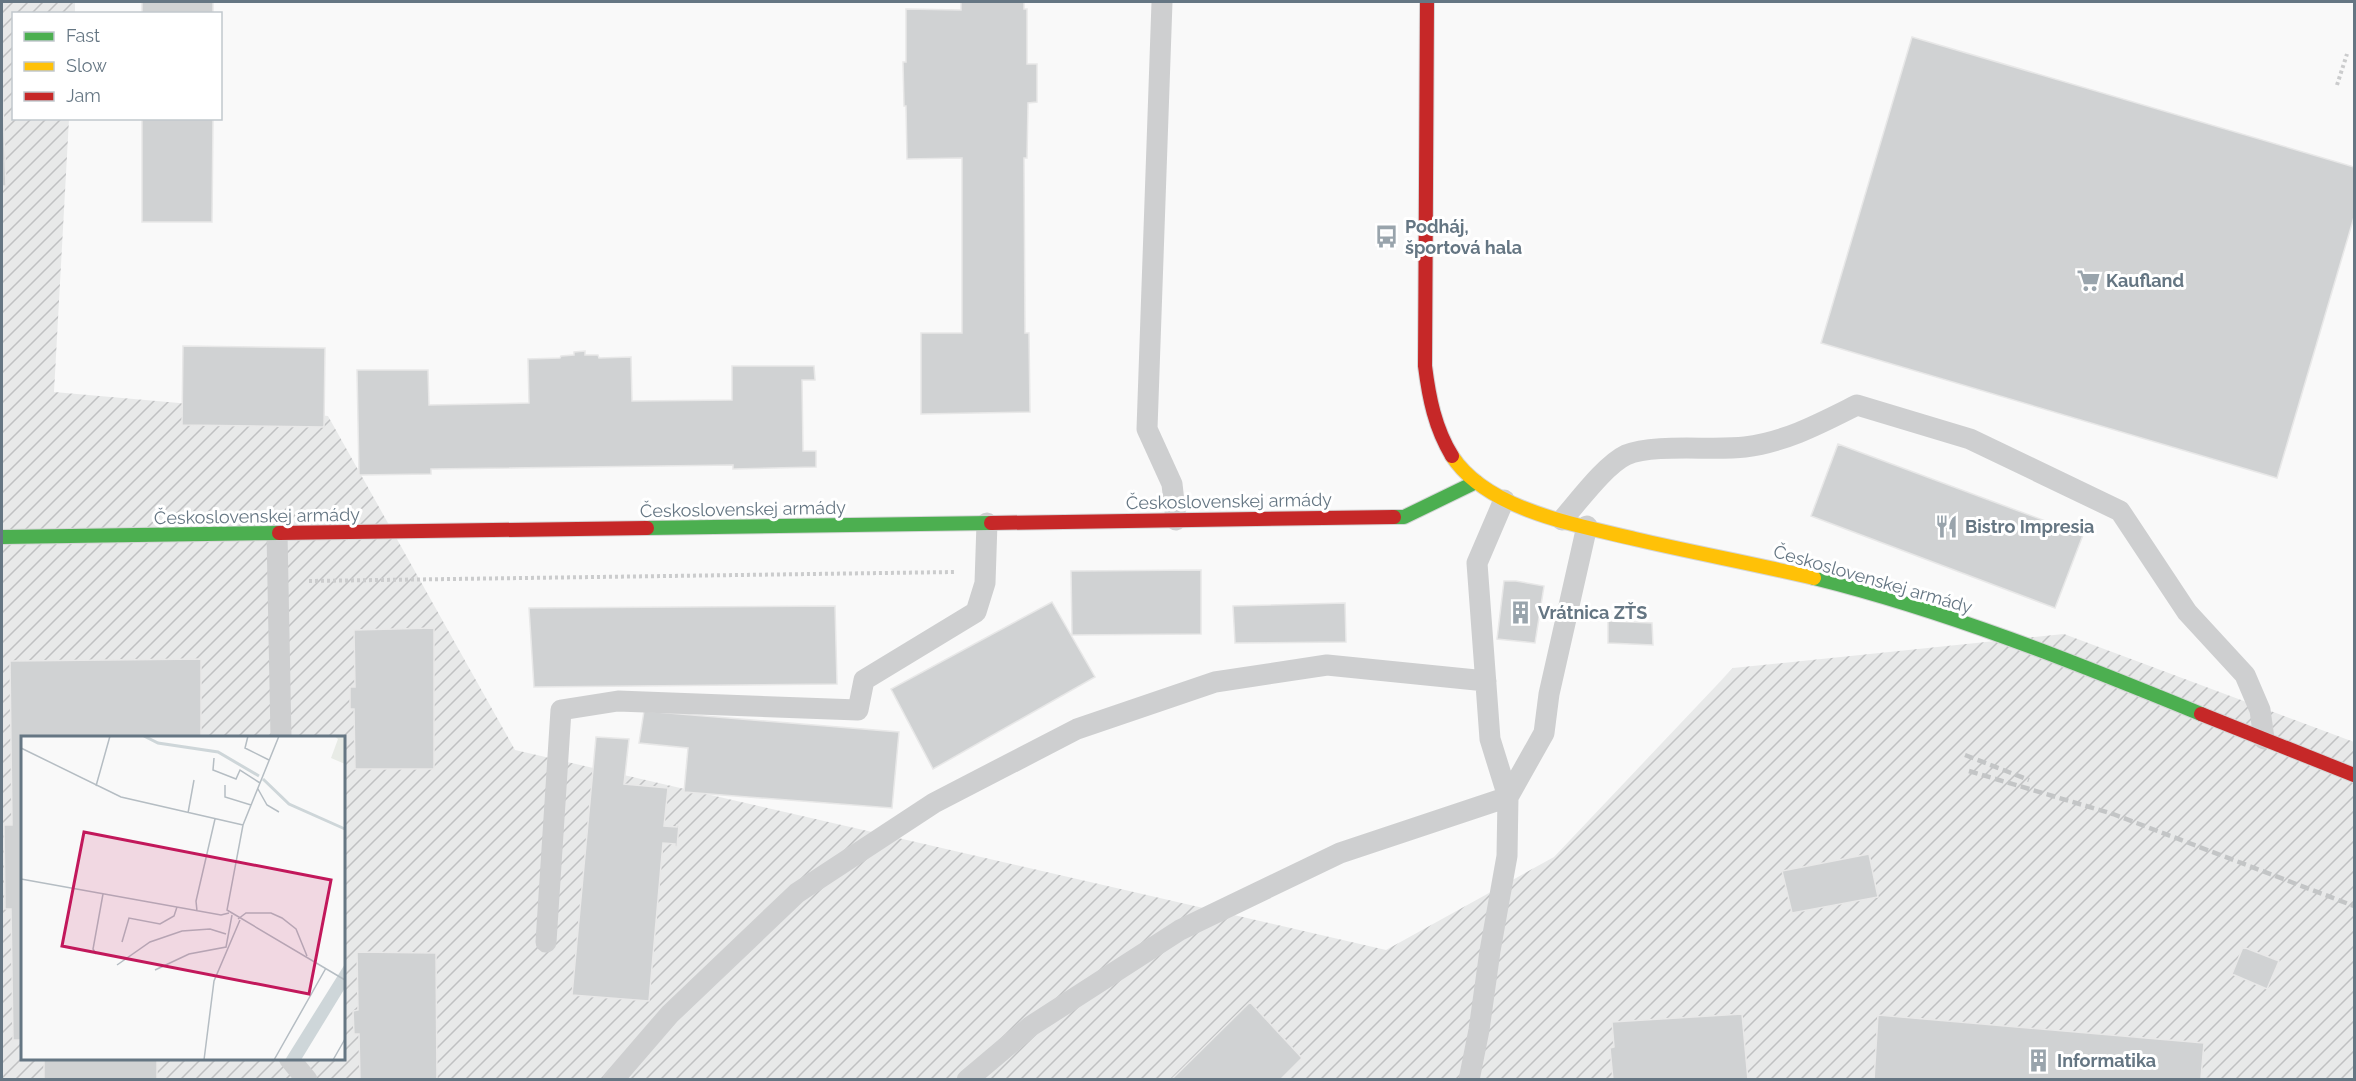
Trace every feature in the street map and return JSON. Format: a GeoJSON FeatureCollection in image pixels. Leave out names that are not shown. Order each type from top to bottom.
{"type":"FeatureCollection","features":[{"type":"Feature","properties":{"kind":"street","name":"Československej armády"},"geometry":{"type":"LineString","coordinates":[[1427,2],[1425,366],[1429,399],[1438,430],[1450,456],[1476,482],[1504,500],[1562,520],[1655,544],[1798,574],[1921,607],[2020,641],[2355,775]]}},
{"type":"Feature","properties":{"kind":"street","name":"Československej armády"},"geometry":{"type":"LineString","coordinates":[[2,537],[1404,517],[1476,482]]}},
{"type":"Feature","properties":{"kind":"lane"},"geometry":{"type":"LineString","coordinates":[[1162,2],[1147,429],[1172,484],[1176,520]]}},
{"type":"Feature","properties":{"kind":"lane"},"geometry":{"type":"LineString","coordinates":[[1562,520],[1598,478],[1626,455],[1649,450],[1746,447],[1796,435],[1857,405],[1970,439],[2120,511],[2187,612],[2245,675],[2260,710],[2264,739]]}},
{"type":"Feature","properties":{"kind":"lane"},"geometry":{"type":"LineString","coordinates":[[1468,1080],[1479,1030],[1507,856],[1508,797],[1490,739],[1478,562],[1504,500]]}},
{"type":"Feature","properties":{"kind":"lane"},"geometry":{"type":"LineString","coordinates":[[546,942],[561,710],[618,701],[858,710],[864,680],[976,612],[985,583],[987,523]]}},
{"type":"Feature","properties":{"kind":"lane"},"geometry":{"type":"LineString","coordinates":[[967,1080],[1030,1026],[1180,930],[1340,853],[1508,797],[1545,733],[1549,694],[1587,526]]}},
{"type":"Feature","properties":{"kind":"lane"},"geometry":{"type":"LineString","coordinates":[[277,533],[281,736]]}},
{"type":"Feature","properties":{"kind":"lane"},"geometry":{"type":"LineString","coordinates":[[613,1080],[670,1014],[797,893],[934,803],[1077,729],[1215,682],[1327,665],[1486,681]]}},
{"type":"Feature","properties":{"kind":"lane"},"geometry":{"type":"LineString","coordinates":[[290,1060],[307,1080]]}},
{"type":"Feature","properties":{"kind":"path"},"geometry":{"type":"LineString","coordinates":[[2337,85],[2347,54]]}},
{"type":"Feature","properties":{"kind":"path"},"geometry":{"type":"LineString","coordinates":[[279,581],[959,572]]}},
{"type":"Feature","properties":{"kind":"shaded area"},"geometry":{"type":"Polygon","coordinates":[[[2,2],[75,2],[75,12],[12,12],[12,120],[69,120],[54,392],[328,416],[515,750],[1386,950],[1554,857],[1733,668],[2064,634],[2354,742],[2354,1079],[2,1080],[2,2]]]}},
{"type":"Feature","properties":{"kind":"building"},"geometry":{"type":"Polygon","coordinates":[[[142,2],[213,2],[213,12],[142,12],[142,2]]]}},
{"type":"Feature","properties":{"kind":"building"},"geometry":{"type":"Polygon","coordinates":[[[961,2],[1024,2],[1024,9],[1027,9],[1027,64],[1037,64],[1037,102],[1028,103],[1027,158],[1024,158],[1025,333],[1029,333],[1030,412],[921,414],[921,333],[962,333],[962,158],[907,159],[903,62],[906,62],[906,9],[961,10],[961,2]]]}},
{"type":"Feature","properties":{"kind":"building","name":"Kaufland"},"geometry":{"type":"Polygon","coordinates":[[[1912,37],[2354,167],[2354,217],[2277,478],[1821,343],[1912,37]]]}},
{"type":"Feature","properties":{"kind":"building"},"geometry":{"type":"Polygon","coordinates":[[[3,101],[6,186],[2,186],[3,101]]]}},
{"type":"Feature","properties":{"kind":"building"},"geometry":{"type":"Polygon","coordinates":[[[142,120],[213,120],[212,222],[142,222],[142,120]]]}},
{"type":"Feature","properties":{"kind":"building"},"geometry":{"type":"Polygon","coordinates":[[[183,346],[325,348],[324,427],[182,425],[183,346]]]}},
{"type":"Feature","properties":{"kind":"building"},"geometry":{"type":"Polygon","coordinates":[[[585,351],[585,355],[598,355],[599,358],[631,357],[632,401],[732,400],[732,366],[814,366],[815,380],[802,380],[803,451],[816,451],[816,467],[733,469],[733,465],[431,469],[431,474],[359,475],[357,370],[428,370],[429,405],[529,403],[528,359],[560,358],[574,355],[574,352],[585,351]]]}},
{"type":"Feature","properties":{"kind":"building","name":"Bistro Impresia"},"geometry":{"type":"Polygon","coordinates":[[[1838,444],[2083,535],[2055,608],[1811,516],[1838,444]]]}},
{"type":"Feature","properties":{"kind":"building"},"geometry":{"type":"Polygon","coordinates":[[[1201,570],[1201,634],[1072,635],[1071,571],[1201,570]]]}},
{"type":"Feature","properties":{"kind":"building","name":"Vrátnica ZŤS"},"geometry":{"type":"Polygon","coordinates":[[[1504,581],[1544,586],[1535,643],[1497,639],[1504,581]]]}},
{"type":"Feature","properties":{"kind":"building"},"geometry":{"type":"Polygon","coordinates":[[[1052,602],[1095,677],[933,769],[891,689],[1052,602]]]}},
{"type":"Feature","properties":{"kind":"building"},"geometry":{"type":"Polygon","coordinates":[[[1345,603],[1346,642],[1235,643],[1233,606],[1345,603]]]}},
{"type":"Feature","properties":{"kind":"building"},"geometry":{"type":"Polygon","coordinates":[[[835,606],[837,684],[534,687],[529,608],[835,606]]]}},
{"type":"Feature","properties":{"kind":"building"},"geometry":{"type":"Polygon","coordinates":[[[1608,621],[1652,623],[1653,645],[1608,643],[1608,621]]]}},
{"type":"Feature","properties":{"kind":"building"},"geometry":{"type":"Polygon","coordinates":[[[434,628],[434,769],[355,769],[354,709],[350,709],[350,687],[355,687],[354,630],[434,628]]]}},
{"type":"Feature","properties":{"kind":"building"},"geometry":{"type":"Polygon","coordinates":[[[201,659],[201,736],[21,736],[21,1040],[13,1040],[11,909],[5,909],[4,825],[12,825],[10,661],[201,659]]]}},
{"type":"Feature","properties":{"kind":"building"},"geometry":{"type":"Polygon","coordinates":[[[644,711],[899,732],[892,808],[684,792],[688,748],[639,743],[644,711]]]}},
{"type":"Feature","properties":{"kind":"building"},"geometry":{"type":"Polygon","coordinates":[[[596,737],[629,739],[624,784],[668,788],[664,826],[677,827],[679,825],[677,847],[675,844],[663,843],[649,1001],[572,995],[596,737]]]}},
{"type":"Feature","properties":{"kind":"building"},"geometry":{"type":"Polygon","coordinates":[[[1869,854],[1878,897],[1792,913],[1782,871],[1869,854]]]}},
{"type":"Feature","properties":{"kind":"building"},"geometry":{"type":"Polygon","coordinates":[[[2243,947],[2279,961],[2267,989],[2232,974],[2243,947]]]}},
{"type":"Feature","properties":{"kind":"building"},"geometry":{"type":"Polygon","coordinates":[[[357,952],[436,953],[437,1080],[360,1080],[359,1034],[354,1034],[353,1011],[358,1010],[357,952]]]}},
{"type":"Feature","properties":{"kind":"building"},"geometry":{"type":"Polygon","coordinates":[[[1250,1002],[1302,1058],[1280,1080],[1171,1080],[1250,1002]]]}},
{"type":"Feature","properties":{"kind":"building"},"geometry":{"type":"Polygon","coordinates":[[[1742,1014],[1748,1080],[1613,1080],[1610,1048],[1614,1047],[1612,1022],[1742,1014]]]}},
{"type":"Feature","properties":{"kind":"building","name":"Informatika"},"geometry":{"type":"Polygon","coordinates":[[[1878,1015],[2204,1043],[2201,1078],[2234,1080],[1874,1080],[1878,1015]]]}},
{"type":"Feature","properties":{"kind":"building"},"geometry":{"type":"Polygon","coordinates":[[[44,1060],[157,1060],[157,1080],[44,1080],[44,1060]]]}},
{"type":"Feature","properties":{"kind":"railway"},"geometry":{"type":"LineString","coordinates":[[1965,755],[2029,780]]}},
{"type":"Feature","properties":{"kind":"railway"},"geometry":{"type":"LineString","coordinates":[[1969,771],[2113,814],[2354,906]]}},
{"type":"Feature","properties":{"kind":"traffic: fast"},"geometry":{"type":"LineString","coordinates":[[1394,517],[1404,517],[1476,482]]}},
{"type":"Feature","properties":{"kind":"traffic: fast"},"geometry":{"type":"LineString","coordinates":[[647,528],[991,523]]}},
{"type":"Feature","properties":{"kind":"traffic: fast"},"geometry":{"type":"LineString","coordinates":[[2,537],[279,533]]}},
{"type":"Feature","properties":{"kind":"traffic: fast"},"geometry":{"type":"LineString","coordinates":[[1814,578],[1913,606],[2010,639],[2201,714]]}},
{"type":"Feature","properties":{"kind":"traffic: slow"},"geometry":{"type":"LineString","coordinates":[[1452,456],[1487,490],[1510,502],[1561,521],[1814,578]]}},
{"type":"Feature","properties":{"kind":"traffic: jam"},"geometry":{"type":"LineString","coordinates":[[1427,2],[1425,366],[1434,412],[1441,435],[1452,456]]}},
{"type":"Feature","properties":{"kind":"traffic: jam"},"geometry":{"type":"LineString","coordinates":[[991,523],[1394,517]]}},
{"type":"Feature","properties":{"kind":"traffic: jam"},"geometry":{"type":"LineString","coordinates":[[279,533],[647,528]]}},
{"type":"Feature","properties":{"kind":"traffic: jam"},"geometry":{"type":"LineString","coordinates":[[2201,714],[2354,775]]}},
{"type":"Feature","properties":{"kind":"place","name":"Podháj, športová hala"},"geometry":{"type":"Point","coordinates":[1387,236]}},
{"type":"Feature","properties":{"kind":"place","name":"Kaufland"},"geometry":{"type":"Point","coordinates":[2088,280]}},
{"type":"Feature","properties":{"kind":"place","name":"Bistro Impresia"},"geometry":{"type":"Point","coordinates":[1947,526]}},
{"type":"Feature","properties":{"kind":"place","name":"Vrátnica ZŤS"},"geometry":{"type":"Point","coordinates":[1520,612]}},
{"type":"Feature","properties":{"kind":"place","name":"Informatika"},"geometry":{"type":"Point","coordinates":[2039,1060]}}]}
